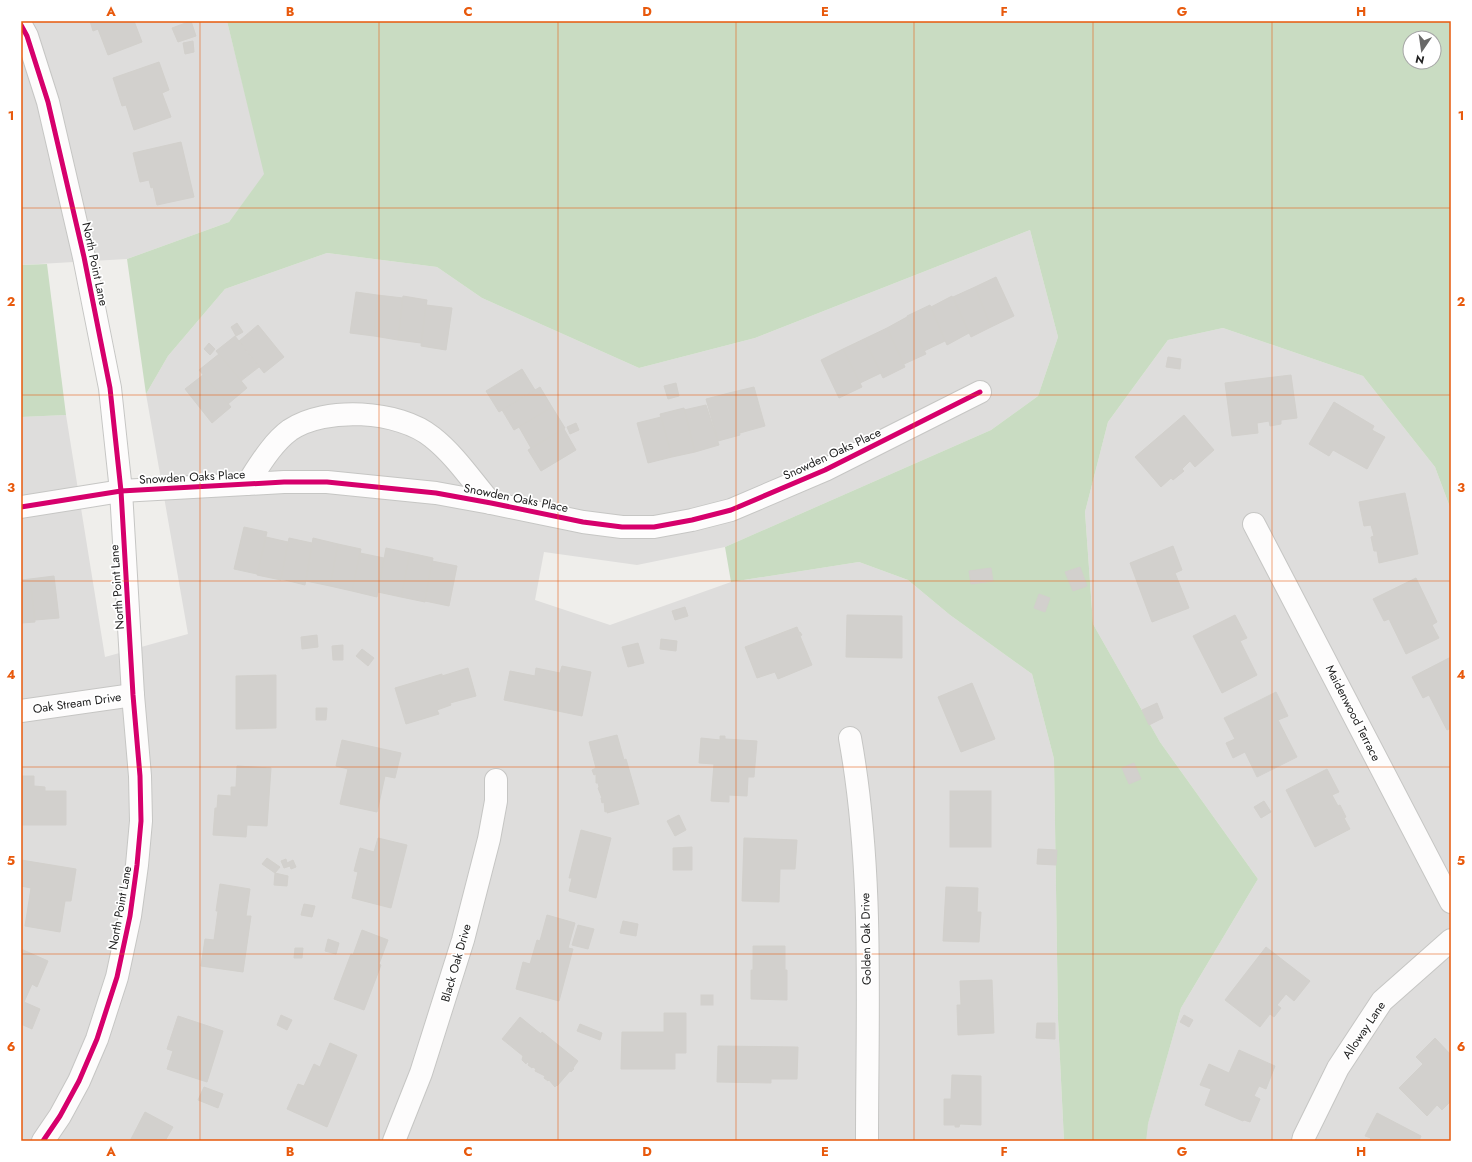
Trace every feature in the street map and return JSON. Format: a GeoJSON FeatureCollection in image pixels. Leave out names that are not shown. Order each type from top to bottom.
{"type":"FeatureCollection","features":[{"type":"Feature","properties":{"kind":"street","name":"North Point Lane"},"geometry":{"type":"LineString","coordinates":[[21,25],[27,36],[48,102],[84,257],[110,388],[121,491],[140,776],[140,821],[137,865],[130,916],[117,977],[97,1039],[79,1081],[60,1116],[43,1141]]}},
{"type":"Feature","properties":{"kind":"street","name":"Snowden Oaks Place"},"geometry":{"type":"LineString","coordinates":[[21,507],[121,491],[284,482],[327,482],[436,493],[583,522],[622,527],[654,527],[692,520],[730,510],[825,470],[980,392]]}},
{"type":"Feature","properties":{"kind":"street"},"geometry":{"type":"LineString","coordinates":[[247,484],[272,448],[289,431],[305,422],[322,417],[355,414],[381,416],[415,427],[431,436],[444,447],[491,503]]}},
{"type":"Feature","properties":{"kind":"street","name":"Maidenwood Terrace"},"geometry":{"type":"LineString","coordinates":[[1254,524],[1451,902]]}},
{"type":"Feature","properties":{"kind":"street","name":"Oak Stream Drive"},"geometry":{"type":"LineString","coordinates":[[21,711],[134,695]]}},
{"type":"Feature","properties":{"kind":"street","name":"Golden Oak Drive"},"geometry":{"type":"LineString","coordinates":[[850,738],[857,778],[864,847],[867,939],[867,1141]]}},
{"type":"Feature","properties":{"kind":"street","name":"Black Oak Drive"},"geometry":{"type":"LineString","coordinates":[[394,1141],[421,1072],[463,940],[489,839],[496,801],[496,780]]}},
{"type":"Feature","properties":{"kind":"street","name":"Alloway Lane"},"geometry":{"type":"LineString","coordinates":[[1303,1141],[1338,1068],[1382,1001],[1451,940]]}},
{"type":"Feature","properties":{"kind":"shaded area"},"geometry":{"type":"Polygon","coordinates":[[[21,21],[227,21],[265,174],[229,222],[127,259],[21,265],[21,21]]]}},
{"type":"Feature","properties":{"kind":"shaded area"},"geometry":{"type":"Polygon","coordinates":[[[1030,230],[1058,337],[1038,396],[991,430],[725,547],[637,565],[544,552],[535,600],[610,625],[731,582],[859,562],[908,580],[950,615],[1032,674],[1054,759],[1058,1019],[1064,1141],[21,1141],[21,417],[66,415],[105,657],[188,634],[146,394],[168,356],[225,289],[327,253],[437,267],[482,298],[639,368],[755,338],[1030,230]]]}},
{"type":"Feature","properties":{"kind":"shaded area"},"geometry":{"type":"Polygon","coordinates":[[[1223,328],[1363,376],[1435,467],[1451,510],[1451,1141],[1143,1141],[1181,1008],[1258,879],[1160,742],[1093,624],[1085,512],[1108,422],[1168,340],[1223,328]]]}},
{"type":"Feature","properties":{"kind":"green space"},"geometry":{"type":"Polygon","coordinates":[[[227,21],[1451,21],[1451,510],[1435,467],[1363,376],[1223,328],[1168,340],[1108,422],[1085,512],[1093,624],[1160,742],[1258,879],[1181,1008],[1148,1124],[1146,1141],[1064,1141],[1058,1019],[1054,759],[1032,674],[950,615],[908,580],[859,562],[731,582],[725,547],[991,430],[1038,396],[1058,337],[1030,230],[755,338],[639,368],[482,298],[437,267],[327,253],[225,289],[168,356],[146,394],[127,259],[229,222],[264,174],[227,21]]]}},
{"type":"Feature","properties":{"kind":"green space"},"geometry":{"type":"Polygon","coordinates":[[[47,264],[66,415],[21,417],[21,265],[47,264]]]}},
{"type":"Feature","properties":{"kind":"building"},"geometry":{"type":"Polygon","coordinates":[[[90,21],[134,21],[142,42],[108,55],[98,29],[93,31],[90,21]]]}},
{"type":"Feature","properties":{"kind":"building"},"geometry":{"type":"Polygon","coordinates":[[[191,21],[196,36],[178,42],[172,28],[191,21]]]}},
{"type":"Feature","properties":{"kind":"building"},"geometry":{"type":"Polygon","coordinates":[[[193,41],[194,52],[185,54],[183,43],[193,41]]]}},
{"type":"Feature","properties":{"kind":"building"},"geometry":{"type":"Polygon","coordinates":[[[159,62],[169,90],[162,93],[171,117],[134,130],[126,105],[122,106],[113,78],[159,62]]]}},
{"type":"Feature","properties":{"kind":"building"},"geometry":{"type":"Polygon","coordinates":[[[181,142],[194,197],[157,205],[153,187],[151,188],[149,180],[140,182],[133,153],[181,142]]]}},
{"type":"Feature","properties":{"kind":"building"},"geometry":{"type":"Polygon","coordinates":[[[996,277],[1014,316],[991,327],[975,287],[996,277]]]}},
{"type":"Feature","properties":{"kind":"building"},"geometry":{"type":"Polygon","coordinates":[[[975,287],[991,327],[971,337],[953,297],[975,287]]]}},
{"type":"Feature","properties":{"kind":"building"},"geometry":{"type":"Polygon","coordinates":[[[356,292],[377,295],[374,336],[350,333],[356,292]]]}},
{"type":"Feature","properties":{"kind":"building"},"geometry":{"type":"Polygon","coordinates":[[[377,295],[403,298],[398,340],[374,336],[377,295]]]}},
{"type":"Feature","properties":{"kind":"building"},"geometry":{"type":"Polygon","coordinates":[[[403,296],[427,300],[421,343],[398,340],[403,296]]]}},
{"type":"Feature","properties":{"kind":"building"},"geometry":{"type":"Polygon","coordinates":[[[952,296],[969,333],[947,345],[931,307],[952,296]]]}},
{"type":"Feature","properties":{"kind":"building"},"geometry":{"type":"Polygon","coordinates":[[[426,305],[452,308],[446,350],[421,346],[426,305]]]}},
{"type":"Feature","properties":{"kind":"building"},"geometry":{"type":"Polygon","coordinates":[[[930,305],[945,341],[924,351],[907,316],[930,305]]]}},
{"type":"Feature","properties":{"kind":"building"},"geometry":{"type":"Polygon","coordinates":[[[907,317],[926,354],[904,364],[887,328],[907,317]]]}},
{"type":"Feature","properties":{"kind":"building"},"geometry":{"type":"Polygon","coordinates":[[[237,323],[243,332],[236,336],[231,327],[237,323]]]}},
{"type":"Feature","properties":{"kind":"building"},"geometry":{"type":"Polygon","coordinates":[[[258,325],[284,357],[264,373],[239,341],[258,325]]]}},
{"type":"Feature","properties":{"kind":"building"},"geometry":{"type":"Polygon","coordinates":[[[887,328],[905,367],[883,378],[864,339],[887,328]]]}},
{"type":"Feature","properties":{"kind":"building"},"geometry":{"type":"Polygon","coordinates":[[[235,336],[259,367],[241,381],[216,351],[235,336]]]}},
{"type":"Feature","properties":{"kind":"building"},"geometry":{"type":"Polygon","coordinates":[[[864,339],[881,373],[860,383],[843,349],[864,339]]]}},
{"type":"Feature","properties":{"kind":"building"},"geometry":{"type":"Polygon","coordinates":[[[209,343],[215,349],[210,355],[204,349],[209,343]]]}},
{"type":"Feature","properties":{"kind":"building"},"geometry":{"type":"Polygon","coordinates":[[[843,349],[862,387],[839,398],[821,360],[843,349]]]}},
{"type":"Feature","properties":{"kind":"building"},"geometry":{"type":"Polygon","coordinates":[[[219,354],[247,388],[228,404],[199,370],[219,354]]]}},
{"type":"Feature","properties":{"kind":"building"},"geometry":{"type":"Polygon","coordinates":[[[1168,357],[1181,359],[1180,369],[1166,367],[1168,357]]]}},
{"type":"Feature","properties":{"kind":"building"},"geometry":{"type":"Polygon","coordinates":[[[522,369],[535,390],[499,412],[486,391],[522,369]]]}},
{"type":"Feature","properties":{"kind":"building"},"geometry":{"type":"Polygon","coordinates":[[[203,375],[231,407],[212,423],[185,389],[203,375]]]}},
{"type":"Feature","properties":{"kind":"building"},"geometry":{"type":"Polygon","coordinates":[[[1291,375],[1297,418],[1281,420],[1281,424],[1270,426],[1269,421],[1257,423],[1258,433],[1232,436],[1225,383],[1291,375]]]}},
{"type":"Feature","properties":{"kind":"building"},"geometry":{"type":"Polygon","coordinates":[[[676,383],[679,396],[668,399],[664,386],[676,383]]]}},
{"type":"Feature","properties":{"kind":"building"},"geometry":{"type":"Polygon","coordinates":[[[540,387],[552,407],[514,430],[502,410],[540,387]]]}},
{"type":"Feature","properties":{"kind":"building"},"geometry":{"type":"Polygon","coordinates":[[[754,387],[765,426],[740,433],[729,393],[754,387]]]}},
{"type":"Feature","properties":{"kind":"building"},"geometry":{"type":"Polygon","coordinates":[[[729,393],[740,435],[718,441],[706,399],[729,393]]]}},
{"type":"Feature","properties":{"kind":"building"},"geometry":{"type":"Polygon","coordinates":[[[1334,402],[1374,426],[1372,430],[1385,437],[1367,469],[1333,450],[1329,456],[1309,444],[1334,402]]]}},
{"type":"Feature","properties":{"kind":"building"},"geometry":{"type":"Polygon","coordinates":[[[706,405],[719,445],[695,452],[684,410],[706,405]]]}},
{"type":"Feature","properties":{"kind":"building"},"geometry":{"type":"Polygon","coordinates":[[[552,407],[565,428],[531,448],[519,427],[552,407]]]}},
{"type":"Feature","properties":{"kind":"building"},"geometry":{"type":"Polygon","coordinates":[[[684,408],[695,452],[672,457],[660,414],[684,408]]]}},
{"type":"Feature","properties":{"kind":"building"},"geometry":{"type":"Polygon","coordinates":[[[1184,415],[1214,450],[1195,467],[1190,461],[1182,469],[1184,471],[1173,480],[1171,478],[1161,487],[1135,457],[1184,415]]]}},
{"type":"Feature","properties":{"kind":"building"},"geometry":{"type":"Polygon","coordinates":[[[661,417],[672,457],[648,463],[637,423],[661,417]]]}},
{"type":"Feature","properties":{"kind":"building"},"geometry":{"type":"Polygon","coordinates":[[[576,423],[579,430],[570,434],[567,427],[576,423]]]}},
{"type":"Feature","properties":{"kind":"building"},"geometry":{"type":"Polygon","coordinates":[[[564,429],[576,450],[541,471],[528,450],[564,429]]]}},
{"type":"Feature","properties":{"kind":"building"},"geometry":{"type":"Polygon","coordinates":[[[1405,493],[1418,554],[1379,563],[1377,551],[1374,551],[1371,537],[1374,536],[1371,525],[1364,526],[1359,502],[1405,493]]]}},
{"type":"Feature","properties":{"kind":"building"},"geometry":{"type":"Polygon","coordinates":[[[244,527],[267,532],[257,574],[234,569],[244,527]]]}},
{"type":"Feature","properties":{"kind":"building"},"geometry":{"type":"Polygon","coordinates":[[[266,537],[288,542],[281,580],[257,575],[266,537]]]}},
{"type":"Feature","properties":{"kind":"building"},"geometry":{"type":"Polygon","coordinates":[[[289,538],[312,543],[305,585],[281,579],[289,538]]]}},
{"type":"Feature","properties":{"kind":"building"},"geometry":{"type":"Polygon","coordinates":[[[313,538],[338,544],[330,586],[306,581],[313,538]]]}},
{"type":"Feature","properties":{"kind":"building"},"geometry":{"type":"Polygon","coordinates":[[[338,544],[361,549],[352,591],[330,586],[338,544]]]}},
{"type":"Feature","properties":{"kind":"building"},"geometry":{"type":"Polygon","coordinates":[[[1173,546],[1182,570],[1175,573],[1189,608],[1152,622],[1130,563],[1173,546]]]}},
{"type":"Feature","properties":{"kind":"building"},"geometry":{"type":"Polygon","coordinates":[[[386,548],[410,553],[401,597],[378,592],[386,548]]]}},
{"type":"Feature","properties":{"kind":"building"},"geometry":{"type":"Polygon","coordinates":[[[360,553],[384,558],[377,597],[352,591],[360,553]]]}},
{"type":"Feature","properties":{"kind":"building"},"geometry":{"type":"Polygon","coordinates":[[[410,553],[433,558],[425,602],[401,597],[410,553]]]}},
{"type":"Feature","properties":{"kind":"building"},"geometry":{"type":"Polygon","coordinates":[[[432,561],[457,566],[449,606],[425,601],[432,561]]]}},
{"type":"Feature","properties":{"kind":"building"},"geometry":{"type":"Polygon","coordinates":[[[1080,567],[1087,586],[1073,591],[1065,572],[1080,567]]]}},
{"type":"Feature","properties":{"kind":"building"},"geometry":{"type":"Polygon","coordinates":[[[991,568],[993,581],[971,584],[969,571],[991,568]]]}},
{"type":"Feature","properties":{"kind":"building"},"geometry":{"type":"Polygon","coordinates":[[[54,576],[59,618],[35,620],[30,579],[54,576]]]}},
{"type":"Feature","properties":{"kind":"building"},"geometry":{"type":"Polygon","coordinates":[[[1416,578],[1437,622],[1432,625],[1439,638],[1406,654],[1389,619],[1384,621],[1373,599],[1416,578]]]}},
{"type":"Feature","properties":{"kind":"building"},"geometry":{"type":"Polygon","coordinates":[[[30,579],[35,622],[21,623],[21,580],[30,579]]]}},
{"type":"Feature","properties":{"kind":"building"},"geometry":{"type":"Polygon","coordinates":[[[1039,594],[1050,598],[1045,612],[1034,608],[1039,594]]]}},
{"type":"Feature","properties":{"kind":"building"},"geometry":{"type":"Polygon","coordinates":[[[685,607],[688,616],[675,620],[672,611],[685,607]]]}},
{"type":"Feature","properties":{"kind":"building"},"geometry":{"type":"Polygon","coordinates":[[[847,615],[902,616],[902,658],[846,657],[847,615]]]}},
{"type":"Feature","properties":{"kind":"building"},"geometry":{"type":"Polygon","coordinates":[[[1235,615],[1247,638],[1240,641],[1257,675],[1222,693],[1193,636],[1235,615]]]}},
{"type":"Feature","properties":{"kind":"building"},"geometry":{"type":"Polygon","coordinates":[[[797,627],[802,635],[800,636],[812,665],[778,679],[775,672],[757,678],[745,647],[797,627]]]}},
{"type":"Feature","properties":{"kind":"building"},"geometry":{"type":"Polygon","coordinates":[[[317,635],[318,647],[302,649],[301,637],[317,635]]]}},
{"type":"Feature","properties":{"kind":"building"},"geometry":{"type":"Polygon","coordinates":[[[661,639],[677,641],[676,651],[660,649],[661,639]]]}},
{"type":"Feature","properties":{"kind":"building"},"geometry":{"type":"Polygon","coordinates":[[[638,643],[644,663],[628,667],[622,647],[638,643]]]}},
{"type":"Feature","properties":{"kind":"building"},"geometry":{"type":"Polygon","coordinates":[[[343,645],[343,660],[333,660],[332,646],[343,645]]]}},
{"type":"Feature","properties":{"kind":"building"},"geometry":{"type":"Polygon","coordinates":[[[362,649],[374,658],[368,666],[356,656],[362,649]]]}},
{"type":"Feature","properties":{"kind":"building"},"geometry":{"type":"Polygon","coordinates":[[[1451,657],[1451,728],[1447,730],[1429,695],[1423,698],[1412,677],[1451,657]]]}},
{"type":"Feature","properties":{"kind":"building"},"geometry":{"type":"Polygon","coordinates":[[[562,666],[591,672],[582,716],[504,700],[510,671],[535,676],[536,668],[560,673],[562,666]]]}},
{"type":"Feature","properties":{"kind":"building"},"geometry":{"type":"Polygon","coordinates":[[[468,668],[476,696],[450,703],[451,705],[437,710],[439,714],[406,724],[395,688],[468,668]]]}},
{"type":"Feature","properties":{"kind":"building"},"geometry":{"type":"Polygon","coordinates":[[[276,675],[276,728],[236,729],[236,676],[276,675]]]}},
{"type":"Feature","properties":{"kind":"building"},"geometry":{"type":"Polygon","coordinates":[[[972,683],[995,739],[961,752],[938,697],[972,683]]]}},
{"type":"Feature","properties":{"kind":"building"},"geometry":{"type":"Polygon","coordinates":[[[1276,692],[1288,716],[1278,720],[1297,757],[1257,777],[1245,752],[1233,758],[1226,743],[1235,739],[1224,718],[1276,692]]]}},
{"type":"Feature","properties":{"kind":"building"},"geometry":{"type":"Polygon","coordinates":[[[1157,703],[1163,718],[1149,725],[1142,710],[1157,703]]]}},
{"type":"Feature","properties":{"kind":"building"},"geometry":{"type":"Polygon","coordinates":[[[316,708],[327,708],[326,720],[316,720],[316,708]]]}},
{"type":"Feature","properties":{"kind":"building"},"geometry":{"type":"Polygon","coordinates":[[[617,735],[624,760],[626,759],[639,804],[607,813],[607,811],[605,812],[604,802],[602,803],[598,783],[596,783],[596,774],[594,775],[592,770],[596,768],[589,742],[617,735]]]}},
{"type":"Feature","properties":{"kind":"building"},"geometry":{"type":"Polygon","coordinates":[[[720,736],[725,736],[725,739],[757,741],[754,777],[748,777],[747,796],[729,795],[729,802],[711,801],[714,764],[699,763],[701,738],[720,740],[720,736]]]}},
{"type":"Feature","properties":{"kind":"building"},"geometry":{"type":"Polygon","coordinates":[[[342,740],[401,753],[395,778],[385,776],[377,812],[340,804],[348,769],[336,766],[342,740]]]}},
{"type":"Feature","properties":{"kind":"building"},"geometry":{"type":"Polygon","coordinates":[[[1134,763],[1141,779],[1129,784],[1122,768],[1134,763]]]}},
{"type":"Feature","properties":{"kind":"building"},"geometry":{"type":"Polygon","coordinates":[[[237,766],[271,768],[267,826],[247,825],[246,837],[213,835],[215,808],[217,808],[218,795],[231,796],[231,787],[236,787],[237,766]]]}},
{"type":"Feature","properties":{"kind":"building"},"geometry":{"type":"Polygon","coordinates":[[[1327,769],[1339,792],[1332,795],[1338,806],[1340,805],[1346,817],[1344,818],[1350,829],[1315,847],[1286,790],[1327,769]]]}},
{"type":"Feature","properties":{"kind":"building"},"geometry":{"type":"Polygon","coordinates":[[[21,776],[34,776],[34,786],[45,787],[45,791],[66,791],[66,825],[21,825],[21,776]]]}},
{"type":"Feature","properties":{"kind":"building"},"geometry":{"type":"Polygon","coordinates":[[[950,791],[991,791],[991,847],[950,847],[950,791]]]}},
{"type":"Feature","properties":{"kind":"building"},"geometry":{"type":"Polygon","coordinates":[[[1264,801],[1271,812],[1261,818],[1254,807],[1264,801]]]}},
{"type":"Feature","properties":{"kind":"building"},"geometry":{"type":"Polygon","coordinates":[[[679,815],[686,830],[675,836],[667,821],[679,815]]]}},
{"type":"Feature","properties":{"kind":"building"},"geometry":{"type":"Polygon","coordinates":[[[581,830],[611,838],[596,898],[569,891],[572,878],[569,878],[581,830]]]}},
{"type":"Feature","properties":{"kind":"building"},"geometry":{"type":"Polygon","coordinates":[[[378,838],[407,845],[391,908],[352,898],[358,872],[354,871],[360,848],[374,852],[378,838]]]}},
{"type":"Feature","properties":{"kind":"building"},"geometry":{"type":"Polygon","coordinates":[[[744,838],[797,840],[795,869],[780,869],[779,902],[742,901],[744,838]]]}},
{"type":"Feature","properties":{"kind":"building"},"geometry":{"type":"Polygon","coordinates":[[[692,847],[692,870],[673,870],[673,848],[692,847]]]}},
{"type":"Feature","properties":{"kind":"building"},"geometry":{"type":"Polygon","coordinates":[[[1038,849],[1057,850],[1056,865],[1037,864],[1038,849]]]}},
{"type":"Feature","properties":{"kind":"building"},"geometry":{"type":"Polygon","coordinates":[[[267,858],[280,867],[275,873],[262,864],[267,858]]]}},
{"type":"Feature","properties":{"kind":"building"},"geometry":{"type":"Polygon","coordinates":[[[286,859],[287,863],[293,860],[296,867],[291,869],[290,866],[284,868],[281,861],[286,859]]]}},
{"type":"Feature","properties":{"kind":"building"},"geometry":{"type":"Polygon","coordinates":[[[21,860],[76,869],[71,901],[65,901],[60,932],[25,926],[31,888],[21,886],[21,860]]]}},
{"type":"Feature","properties":{"kind":"building"},"geometry":{"type":"Polygon","coordinates":[[[275,873],[288,876],[287,886],[274,885],[275,873]]]}},
{"type":"Feature","properties":{"kind":"building"},"geometry":{"type":"Polygon","coordinates":[[[220,884],[250,889],[246,916],[251,916],[243,972],[201,966],[205,939],[214,940],[220,884]]]}},
{"type":"Feature","properties":{"kind":"building"},"geometry":{"type":"Polygon","coordinates":[[[946,887],[978,888],[977,912],[981,912],[979,942],[943,941],[946,887]]]}},
{"type":"Feature","properties":{"kind":"building"},"geometry":{"type":"Polygon","coordinates":[[[304,904],[315,906],[312,917],[301,915],[304,904]]]}},
{"type":"Feature","properties":{"kind":"building"},"geometry":{"type":"Polygon","coordinates":[[[547,915],[575,923],[568,948],[573,949],[559,1001],[516,989],[523,962],[530,964],[537,940],[540,941],[547,915]]]}},
{"type":"Feature","properties":{"kind":"building"},"geometry":{"type":"Polygon","coordinates":[[[623,921],[638,924],[636,936],[620,933],[623,921]]]}},
{"type":"Feature","properties":{"kind":"building"},"geometry":{"type":"Polygon","coordinates":[[[578,925],[594,929],[588,949],[572,945],[578,925]]]}},
{"type":"Feature","properties":{"kind":"building"},"geometry":{"type":"Polygon","coordinates":[[[362,930],[388,940],[379,964],[381,965],[364,1010],[334,999],[362,930]]]}},
{"type":"Feature","properties":{"kind":"building"},"geometry":{"type":"Polygon","coordinates":[[[328,939],[339,943],[336,954],[325,951],[328,939]]]}},
{"type":"Feature","properties":{"kind":"building"},"geometry":{"type":"Polygon","coordinates":[[[753,946],[785,946],[787,1000],[751,999],[753,946]]]}},
{"type":"Feature","properties":{"kind":"building"},"geometry":{"type":"Polygon","coordinates":[[[1266,947],[1310,981],[1294,1001],[1286,994],[1277,1005],[1281,1008],[1274,1017],[1270,1014],[1260,1027],[1225,1000],[1266,947]]]}},
{"type":"Feature","properties":{"kind":"building"},"geometry":{"type":"Polygon","coordinates":[[[295,948],[303,948],[302,958],[294,958],[295,948]]]}},
{"type":"Feature","properties":{"kind":"building"},"geometry":{"type":"Polygon","coordinates":[[[21,949],[48,961],[37,987],[32,984],[24,1002],[40,1009],[32,1029],[21,1024],[21,949]]]}},
{"type":"Feature","properties":{"kind":"building"},"geometry":{"type":"Polygon","coordinates":[[[992,980],[994,1033],[958,1035],[957,1005],[961,1005],[960,981],[992,980]]]}},
{"type":"Feature","properties":{"kind":"building"},"geometry":{"type":"Polygon","coordinates":[[[701,995],[713,995],[713,1005],[701,1005],[701,995]]]}},
{"type":"Feature","properties":{"kind":"building"},"geometry":{"type":"Polygon","coordinates":[[[664,1013],[686,1013],[686,1053],[675,1053],[675,1069],[621,1069],[622,1032],[664,1032],[664,1013]]]}},
{"type":"Feature","properties":{"kind":"building"},"geometry":{"type":"Polygon","coordinates":[[[281,1015],[292,1020],[287,1030],[277,1025],[281,1015]]]}},
{"type":"Feature","properties":{"kind":"building"},"geometry":{"type":"Polygon","coordinates":[[[1184,1015],[1193,1020],[1189,1027],[1180,1022],[1184,1015]]]}},
{"type":"Feature","properties":{"kind":"building"},"geometry":{"type":"Polygon","coordinates":[[[178,1016],[223,1031],[207,1082],[167,1069],[173,1051],[167,1049],[178,1016]]]}},
{"type":"Feature","properties":{"kind":"building"},"geometry":{"type":"Polygon","coordinates":[[[520,1017],[541,1034],[542,1032],[578,1061],[573,1068],[574,1069],[571,1072],[570,1071],[557,1086],[556,1085],[555,1087],[549,1080],[548,1081],[544,1078],[545,1076],[535,1071],[536,1069],[528,1065],[529,1063],[527,1062],[526,1064],[522,1060],[523,1056],[502,1039],[520,1017]]]}},
{"type":"Feature","properties":{"kind":"building"},"geometry":{"type":"Polygon","coordinates":[[[1037,1023],[1055,1023],[1055,1039],[1036,1038],[1037,1023]]]}},
{"type":"Feature","properties":{"kind":"building"},"geometry":{"type":"Polygon","coordinates":[[[580,1024],[602,1033],[600,1040],[577,1031],[580,1024]]]}},
{"type":"Feature","properties":{"kind":"building"},"geometry":{"type":"Polygon","coordinates":[[[1435,1038],[1451,1055],[1451,1101],[1442,1110],[1437,1105],[1427,1116],[1399,1088],[1423,1064],[1416,1057],[1435,1038]]]}},
{"type":"Feature","properties":{"kind":"building"},"geometry":{"type":"Polygon","coordinates":[[[330,1043],[357,1055],[327,1127],[287,1109],[298,1084],[304,1086],[314,1064],[320,1067],[330,1043]]]}},
{"type":"Feature","properties":{"kind":"building"},"geometry":{"type":"Polygon","coordinates":[[[718,1046],[798,1047],[797,1079],[771,1079],[771,1083],[717,1082],[718,1046]]]}},
{"type":"Feature","properties":{"kind":"building"},"geometry":{"type":"Polygon","coordinates":[[[1239,1050],[1275,1066],[1266,1089],[1259,1086],[1254,1096],[1260,1099],[1250,1122],[1243,1121],[1205,1105],[1211,1089],[1200,1085],[1209,1064],[1229,1073],[1239,1050]]]}},
{"type":"Feature","properties":{"kind":"building"},"geometry":{"type":"Polygon","coordinates":[[[952,1075],[981,1076],[981,1125],[960,1124],[959,1127],[955,1127],[955,1125],[944,1125],[944,1099],[951,1099],[952,1075]]]}},
{"type":"Feature","properties":{"kind":"building"},"geometry":{"type":"Polygon","coordinates":[[[204,1087],[223,1094],[218,1108],[198,1100],[204,1087]]]}},
{"type":"Feature","properties":{"kind":"building"},"geometry":{"type":"Polygon","coordinates":[[[145,1112],[173,1127],[165,1141],[130,1141],[145,1112]]]}},
{"type":"Feature","properties":{"kind":"building"},"geometry":{"type":"Polygon","coordinates":[[[1377,1113],[1421,1136],[1419,1141],[1369,1141],[1371,1138],[1365,1136],[1377,1113]]]}},
{"type":"Feature","properties":{"kind":"cycle path"},"geometry":{"type":"LineString","coordinates":[[21,25],[27,36],[48,102],[84,257],[110,388],[121,491],[133,695],[140,776],[141,821],[130,916],[117,977],[97,1039],[79,1081],[60,1116],[43,1141]]}},
{"type":"Feature","properties":{"kind":"cycle path"},"geometry":{"type":"LineString","coordinates":[[21,507],[121,491],[284,482],[327,482],[436,493],[583,522],[622,527],[654,527],[692,520],[731,510],[825,470],[980,392]]}}]}
